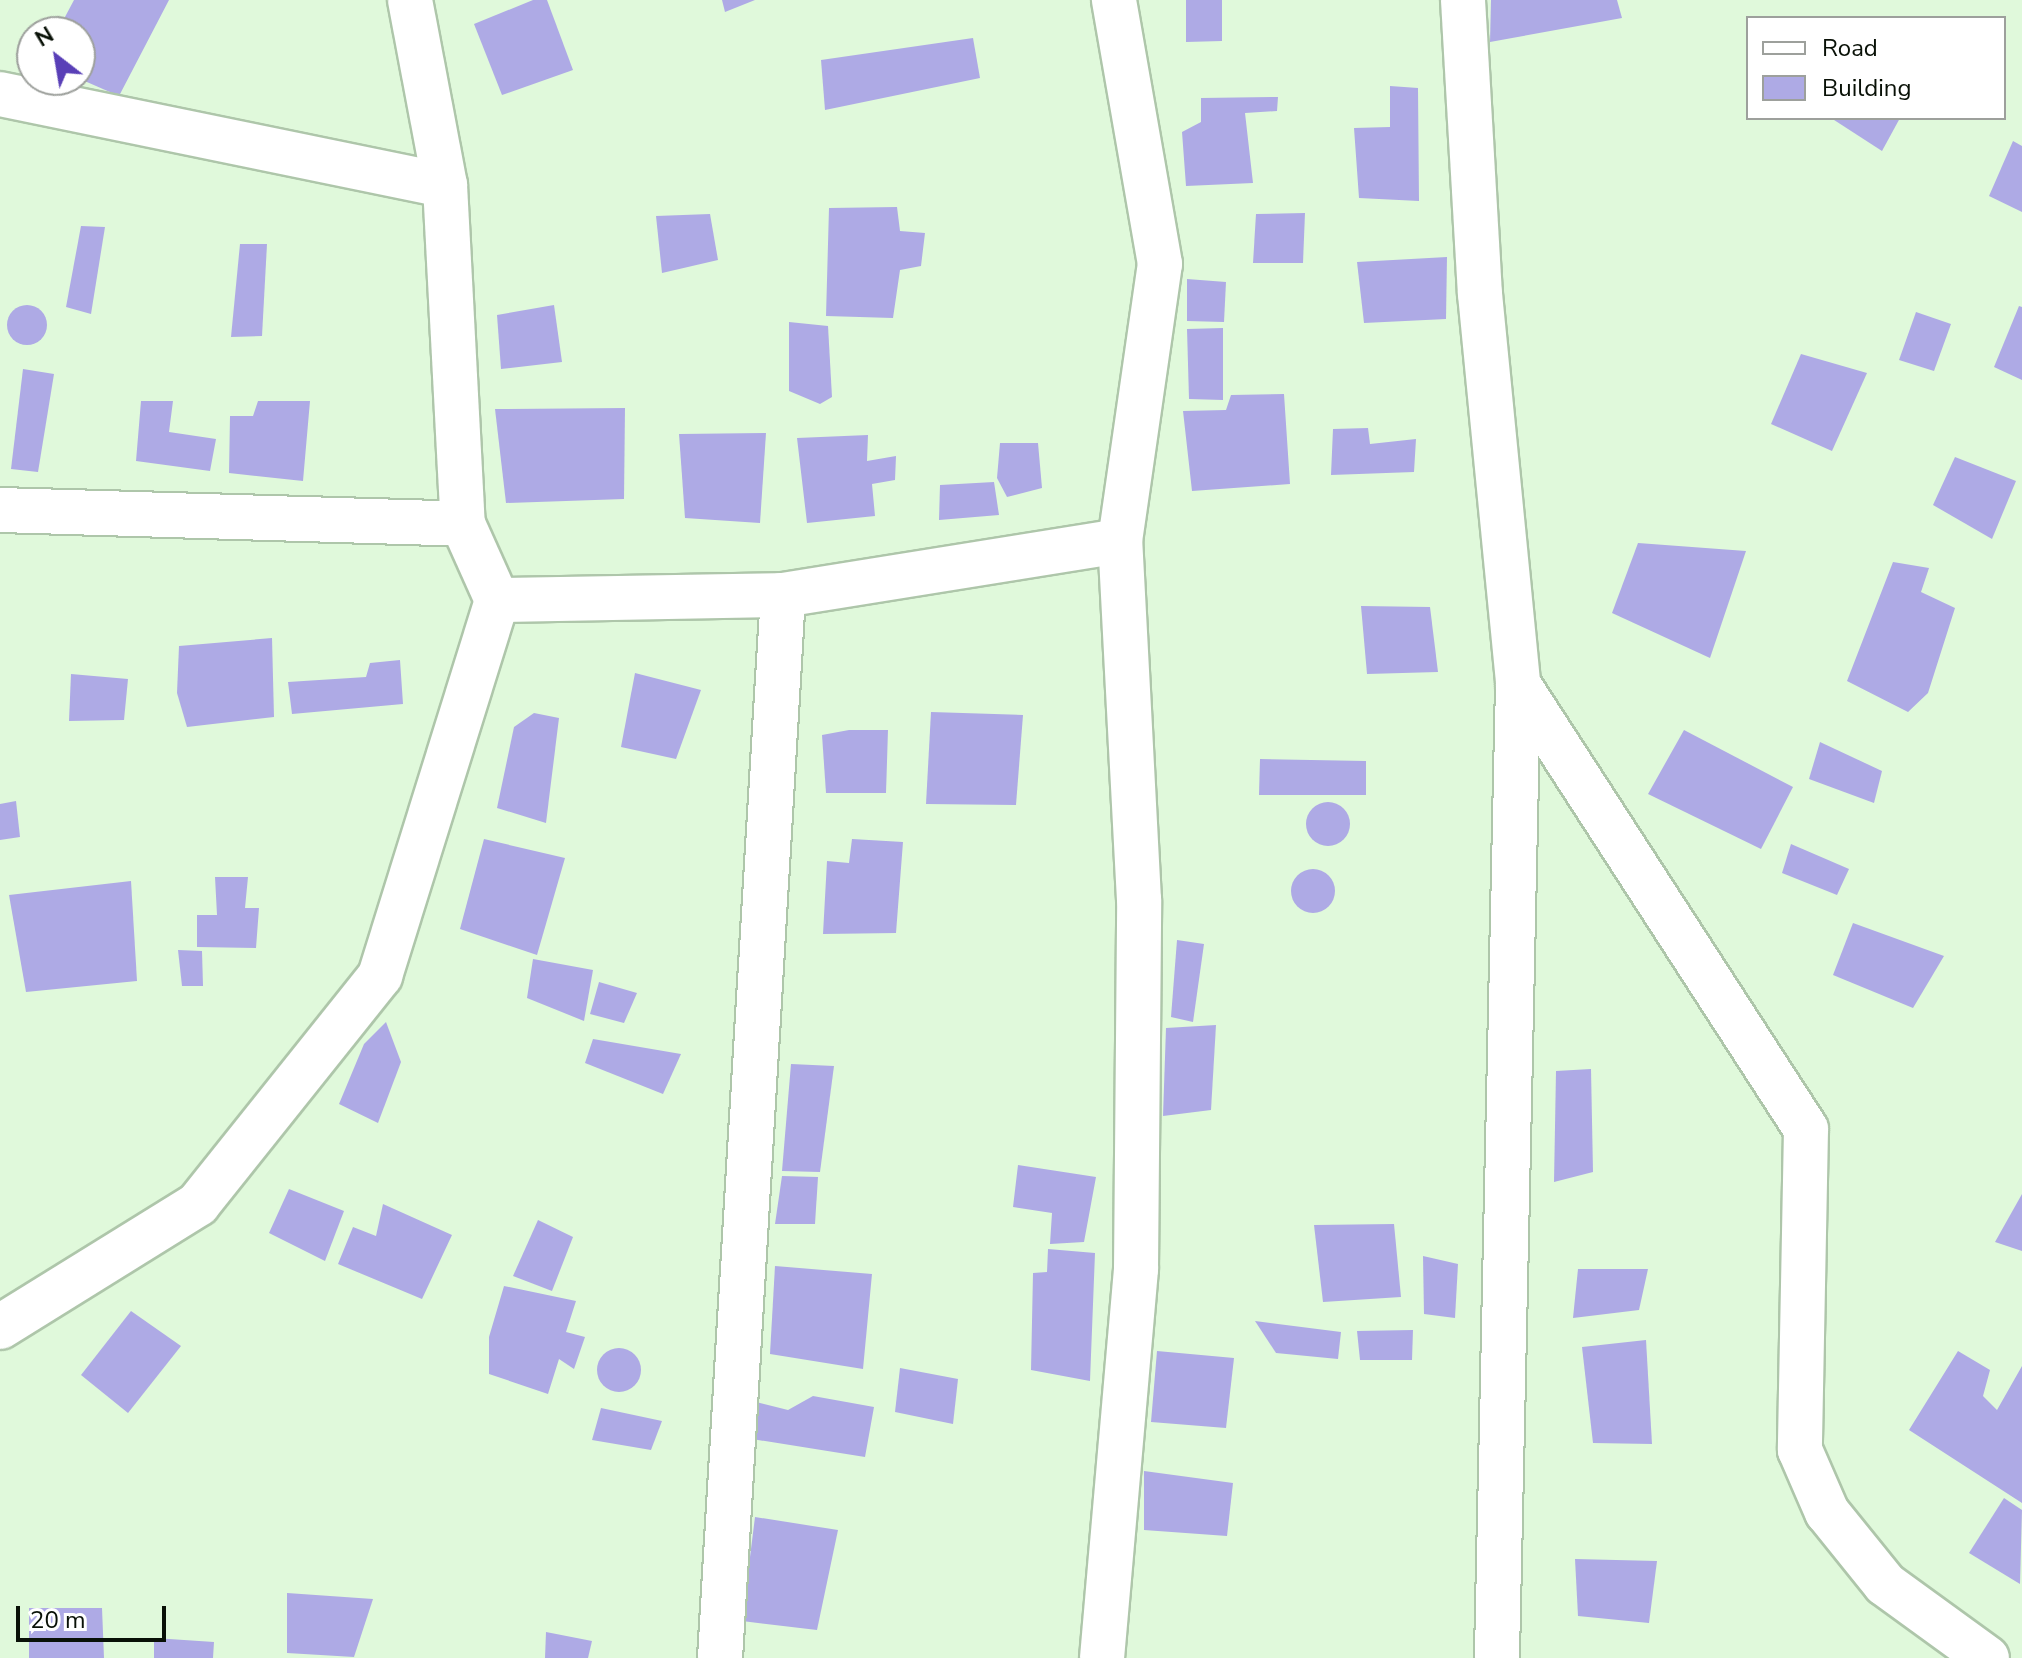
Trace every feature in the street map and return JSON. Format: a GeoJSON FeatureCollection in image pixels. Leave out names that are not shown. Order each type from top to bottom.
{"type":"FeatureCollection","features":[{"type":"Feature","properties":{"kind":"street"},"geometry":{"type":"LineString","coordinates":[[0,1327],[198,1204],[380,976],[497,600],[463,524],[445,185],[410,0]]}},
{"type":"Feature","properties":{"kind":"street"},"geometry":{"type":"LineString","coordinates":[[1102,1658],[1136,1269],[1139,900],[1120,541],[1160,264],[1114,0]]}},
{"type":"Feature","properties":{"kind":"street"},"geometry":{"type":"LineString","coordinates":[[1463,0],[1480,294],[1518,684],[1497,1658]]}},
{"type":"Feature","properties":{"kind":"street"},"geometry":{"type":"LineString","coordinates":[[0,94],[445,185]]}},
{"type":"Feature","properties":{"kind":"street"},"geometry":{"type":"LineString","coordinates":[[0,510],[463,524]]}},
{"type":"Feature","properties":{"kind":"street"},"geometry":{"type":"LineString","coordinates":[[497,600],[783,595],[1120,541]]}},
{"type":"Feature","properties":{"kind":"street"},"geometry":{"type":"LineString","coordinates":[[720,1658],[783,595]]}},
{"type":"Feature","properties":{"kind":"street"},"geometry":{"type":"LineString","coordinates":[[1518,684],[1806,1129],[1800,1450],[1827,1512],[1885,1584],[1987,1658]]}},
{"type":"Feature","properties":{"kind":"building"},"geometry":{"type":"Polygon","coordinates":[[[74,0],[169,0],[119,96],[96,86],[96,16],[66,16],[74,0]]]}},
{"type":"Feature","properties":{"kind":"building"},"geometry":{"type":"Polygon","coordinates":[[[533,0],[547,0],[573,70],[502,95],[474,24],[533,0]]]}},
{"type":"Feature","properties":{"kind":"building"},"geometry":{"type":"Polygon","coordinates":[[[722,0],[755,0],[725,12],[722,0]]]}},
{"type":"Feature","properties":{"kind":"building"},"geometry":{"type":"Polygon","coordinates":[[[1186,0],[1222,0],[1222,41],[1186,42],[1186,0]]]}},
{"type":"Feature","properties":{"kind":"building"},"geometry":{"type":"Polygon","coordinates":[[[1491,0],[1617,0],[1622,18],[1490,42],[1491,0]]]}},
{"type":"Feature","properties":{"kind":"building"},"geometry":{"type":"Polygon","coordinates":[[[973,38],[980,78],[825,110],[821,60],[973,38]]]}},
{"type":"Feature","properties":{"kind":"building"},"geometry":{"type":"Polygon","coordinates":[[[1390,86],[1418,88],[1419,201],[1359,198],[1354,128],[1390,127],[1390,86]]]}},
{"type":"Feature","properties":{"kind":"building"},"geometry":{"type":"Polygon","coordinates":[[[1278,97],[1277,111],[1245,113],[1253,183],[1186,186],[1182,132],[1201,122],[1201,98],[1278,97]]]}},
{"type":"Feature","properties":{"kind":"building"},"geometry":{"type":"Polygon","coordinates":[[[1834,120],[1899,120],[1882,151],[1834,120]]]}},
{"type":"Feature","properties":{"kind":"building"},"geometry":{"type":"Polygon","coordinates":[[[2013,141],[2022,146],[2022,212],[1989,196],[2013,141]]]}},
{"type":"Feature","properties":{"kind":"building"},"geometry":{"type":"Polygon","coordinates":[[[897,207],[900,231],[925,233],[921,266],[900,270],[893,318],[826,316],[829,208],[897,207]]]}},
{"type":"Feature","properties":{"kind":"building"},"geometry":{"type":"Polygon","coordinates":[[[1305,213],[1303,263],[1253,263],[1256,214],[1305,213]]]}},
{"type":"Feature","properties":{"kind":"building"},"geometry":{"type":"Polygon","coordinates":[[[710,214],[718,260],[662,273],[656,216],[710,214]]]}},
{"type":"Feature","properties":{"kind":"building"},"geometry":{"type":"Polygon","coordinates":[[[81,226],[105,227],[91,314],[66,307],[81,226]]]}},
{"type":"Feature","properties":{"kind":"building"},"geometry":{"type":"Polygon","coordinates":[[[240,244],[267,244],[262,336],[231,337],[240,244]]]}},
{"type":"Feature","properties":{"kind":"building"},"geometry":{"type":"Polygon","coordinates":[[[1447,257],[1446,319],[1364,323],[1357,262],[1447,257]]]}},
{"type":"Feature","properties":{"kind":"building"},"geometry":{"type":"Polygon","coordinates":[[[1187,279],[1226,282],[1224,322],[1187,321],[1187,279]]]}},
{"type":"Feature","properties":{"kind":"building"},"geometry":{"type":"Polygon","coordinates":[[[27,305],[41,311],[47,325],[41,339],[27,345],[13,339],[7,325],[13,311],[27,305]]]}},
{"type":"Feature","properties":{"kind":"building"},"geometry":{"type":"Polygon","coordinates":[[[554,305],[562,362],[501,369],[497,315],[554,305]]]}},
{"type":"Feature","properties":{"kind":"building"},"geometry":{"type":"Polygon","coordinates":[[[2019,306],[2022,307],[2022,380],[1994,367],[2019,306]]]}},
{"type":"Feature","properties":{"kind":"building"},"geometry":{"type":"Polygon","coordinates":[[[1916,312],[1951,324],[1934,371],[1899,360],[1916,312]]]}},
{"type":"Feature","properties":{"kind":"building"},"geometry":{"type":"Polygon","coordinates":[[[789,322],[828,326],[832,397],[820,404],[789,391],[789,322]]]}},
{"type":"Feature","properties":{"kind":"building"},"geometry":{"type":"Polygon","coordinates":[[[1223,328],[1223,400],[1189,399],[1187,329],[1223,328]]]}},
{"type":"Feature","properties":{"kind":"building"},"geometry":{"type":"Polygon","coordinates":[[[1801,354],[1867,373],[1832,451],[1771,424],[1801,354]]]}},
{"type":"Feature","properties":{"kind":"building"},"geometry":{"type":"Polygon","coordinates":[[[23,369],[54,374],[38,472],[11,469],[23,369]]]}},
{"type":"Feature","properties":{"kind":"building"},"geometry":{"type":"Polygon","coordinates":[[[1284,394],[1290,484],[1192,491],[1183,411],[1226,410],[1231,395],[1284,394]]]}},
{"type":"Feature","properties":{"kind":"building"},"geometry":{"type":"Polygon","coordinates":[[[141,401],[173,401],[169,432],[216,439],[210,471],[136,461],[141,401]]]}},
{"type":"Feature","properties":{"kind":"building"},"geometry":{"type":"Polygon","coordinates":[[[258,401],[310,401],[303,481],[229,473],[230,416],[253,416],[258,401]]]}},
{"type":"Feature","properties":{"kind":"building"},"geometry":{"type":"Polygon","coordinates":[[[625,408],[624,499],[506,503],[495,409],[625,408]]]}},
{"type":"Feature","properties":{"kind":"building"},"geometry":{"type":"Polygon","coordinates":[[[1368,428],[1370,444],[1416,439],[1414,472],[1331,475],[1333,429],[1368,428]]]}},
{"type":"Feature","properties":{"kind":"building"},"geometry":{"type":"Polygon","coordinates":[[[766,433],[760,523],[685,518],[679,434],[766,433]]]}},
{"type":"Feature","properties":{"kind":"building"},"geometry":{"type":"Polygon","coordinates":[[[868,435],[867,461],[896,456],[895,480],[872,484],[875,516],[807,523],[797,438],[868,435]]]}},
{"type":"Feature","properties":{"kind":"building"},"geometry":{"type":"Polygon","coordinates":[[[1000,443],[1038,443],[1042,488],[1007,497],[997,478],[1000,443]]]}},
{"type":"Feature","properties":{"kind":"building"},"geometry":{"type":"Polygon","coordinates":[[[1955,457],[2016,481],[1992,539],[1933,505],[1955,457]]]}},
{"type":"Feature","properties":{"kind":"building"},"geometry":{"type":"Polygon","coordinates":[[[994,482],[999,515],[939,520],[940,485],[994,482]]]}},
{"type":"Feature","properties":{"kind":"building"},"geometry":{"type":"Polygon","coordinates":[[[1638,543],[1746,551],[1710,658],[1612,613],[1638,543]]]}},
{"type":"Feature","properties":{"kind":"building"},"geometry":{"type":"Polygon","coordinates":[[[1893,562],[1929,568],[1921,592],[1955,608],[1928,693],[1908,712],[1847,681],[1893,562]]]}},
{"type":"Feature","properties":{"kind":"building"},"geometry":{"type":"Polygon","coordinates":[[[1361,606],[1430,607],[1438,672],[1367,674],[1361,606]]]}},
{"type":"Feature","properties":{"kind":"building"},"geometry":{"type":"Polygon","coordinates":[[[272,638],[274,717],[187,727],[177,693],[179,646],[272,638]]]}},
{"type":"Feature","properties":{"kind":"building"},"geometry":{"type":"Polygon","coordinates":[[[400,660],[403,704],[292,714],[288,682],[366,677],[370,663],[400,660]]]}},
{"type":"Feature","properties":{"kind":"building"},"geometry":{"type":"Polygon","coordinates":[[[635,673],[701,690],[676,759],[621,747],[635,673]]]}},
{"type":"Feature","properties":{"kind":"building"},"geometry":{"type":"Polygon","coordinates":[[[71,674],[128,679],[124,720],[69,721],[71,674]]]}},
{"type":"Feature","properties":{"kind":"building"},"geometry":{"type":"Polygon","coordinates":[[[931,712],[1023,715],[1016,805],[926,804],[931,712]]]}},
{"type":"Feature","properties":{"kind":"building"},"geometry":{"type":"Polygon","coordinates":[[[534,713],[559,718],[546,823],[497,808],[514,727],[534,713]]]}},
{"type":"Feature","properties":{"kind":"building"},"geometry":{"type":"Polygon","coordinates":[[[849,730],[888,730],[886,793],[826,793],[822,735],[849,730]]]}},
{"type":"Feature","properties":{"kind":"building"},"geometry":{"type":"Polygon","coordinates":[[[1684,730],[1793,787],[1761,849],[1648,794],[1684,730]]]}},
{"type":"Feature","properties":{"kind":"building"},"geometry":{"type":"Polygon","coordinates":[[[1820,742],[1882,771],[1874,803],[1809,779],[1820,742]]]}},
{"type":"Feature","properties":{"kind":"building"},"geometry":{"type":"Polygon","coordinates":[[[1260,759],[1366,761],[1366,795],[1259,795],[1260,759]]]}},
{"type":"Feature","properties":{"kind":"building"},"geometry":{"type":"Polygon","coordinates":[[[16,801],[20,837],[0,840],[0,804],[16,801]]]}},
{"type":"Feature","properties":{"kind":"building"},"geometry":{"type":"Polygon","coordinates":[[[1328,802],[1344,808],[1350,824],[1344,840],[1328,846],[1312,840],[1306,824],[1312,808],[1328,802]]]}},
{"type":"Feature","properties":{"kind":"building"},"geometry":{"type":"Polygon","coordinates":[[[484,839],[565,858],[537,955],[460,929],[484,839]]]}},
{"type":"Feature","properties":{"kind":"building"},"geometry":{"type":"Polygon","coordinates":[[[852,839],[903,842],[896,933],[823,934],[827,861],[849,863],[852,839]]]}},
{"type":"Feature","properties":{"kind":"building"},"geometry":{"type":"Polygon","coordinates":[[[1791,844],[1849,869],[1837,895],[1782,873],[1791,844]]]}},
{"type":"Feature","properties":{"kind":"building"},"geometry":{"type":"Polygon","coordinates":[[[1313,869],[1329,875],[1335,891],[1329,907],[1313,913],[1297,907],[1291,891],[1297,875],[1313,869]]]}},
{"type":"Feature","properties":{"kind":"building"},"geometry":{"type":"Polygon","coordinates":[[[215,877],[248,877],[245,908],[259,908],[256,948],[197,947],[197,915],[217,915],[215,877]]]}},
{"type":"Feature","properties":{"kind":"building"},"geometry":{"type":"Polygon","coordinates":[[[131,881],[137,981],[26,992],[9,895],[131,881]]]}},
{"type":"Feature","properties":{"kind":"building"},"geometry":{"type":"Polygon","coordinates":[[[1853,923],[1944,956],[1913,1008],[1833,975],[1853,923]]]}},
{"type":"Feature","properties":{"kind":"building"},"geometry":{"type":"Polygon","coordinates":[[[1177,940],[1204,944],[1193,1022],[1171,1017],[1177,940]]]}},
{"type":"Feature","properties":{"kind":"building"},"geometry":{"type":"Polygon","coordinates":[[[178,950],[202,951],[203,986],[182,986],[178,950]]]}},
{"type":"Feature","properties":{"kind":"building"},"geometry":{"type":"Polygon","coordinates":[[[533,959],[593,970],[584,1021],[527,998],[533,959]]]}},
{"type":"Feature","properties":{"kind":"building"},"geometry":{"type":"Polygon","coordinates":[[[599,982],[637,993],[624,1023],[590,1014],[599,982]]]}},
{"type":"Feature","properties":{"kind":"building"},"geometry":{"type":"Polygon","coordinates":[[[386,1022],[401,1062],[378,1123],[339,1104],[364,1044],[386,1022]]]}},
{"type":"Feature","properties":{"kind":"building"},"geometry":{"type":"Polygon","coordinates":[[[1216,1025],[1211,1110],[1163,1116],[1166,1028],[1216,1025]]]}},
{"type":"Feature","properties":{"kind":"building"},"geometry":{"type":"Polygon","coordinates":[[[593,1039],[681,1054],[663,1094],[585,1063],[593,1039]]]}},
{"type":"Feature","properties":{"kind":"building"},"geometry":{"type":"Polygon","coordinates":[[[791,1064],[834,1066],[820,1172],[782,1171],[791,1064]]]}},
{"type":"Feature","properties":{"kind":"building"},"geometry":{"type":"Polygon","coordinates":[[[1591,1069],[1593,1172],[1554,1182],[1556,1071],[1591,1069]]]}},
{"type":"Feature","properties":{"kind":"building"},"geometry":{"type":"Polygon","coordinates":[[[1018,1165],[1096,1177],[1084,1242],[1050,1244],[1052,1213],[1013,1207],[1018,1165]]]}},
{"type":"Feature","properties":{"kind":"building"},"geometry":{"type":"Polygon","coordinates":[[[782,1176],[818,1177],[815,1224],[775,1224],[782,1176]]]}},
{"type":"Feature","properties":{"kind":"building"},"geometry":{"type":"Polygon","coordinates":[[[289,1189],[344,1211],[325,1261],[269,1233],[289,1189]]]}},
{"type":"Feature","properties":{"kind":"building"},"geometry":{"type":"Polygon","coordinates":[[[2022,1194],[2022,1251],[1995,1242],[2022,1194]]]}},
{"type":"Feature","properties":{"kind":"building"},"geometry":{"type":"Polygon","coordinates":[[[383,1204],[452,1235],[422,1299],[338,1264],[353,1227],[376,1236],[383,1204]]]}},
{"type":"Feature","properties":{"kind":"building"},"geometry":{"type":"Polygon","coordinates":[[[538,1220],[573,1237],[552,1291],[513,1276],[538,1220]]]}},
{"type":"Feature","properties":{"kind":"building"},"geometry":{"type":"Polygon","coordinates":[[[1394,1224],[1401,1297],[1323,1302],[1314,1225],[1394,1224]]]}},
{"type":"Feature","properties":{"kind":"building"},"geometry":{"type":"Polygon","coordinates":[[[1048,1249],[1095,1253],[1090,1381],[1031,1370],[1033,1273],[1047,1272],[1048,1249]]]}},
{"type":"Feature","properties":{"kind":"building"},"geometry":{"type":"Polygon","coordinates":[[[1423,1256],[1458,1264],[1455,1318],[1424,1314],[1423,1256]]]}},
{"type":"Feature","properties":{"kind":"building"},"geometry":{"type":"Polygon","coordinates":[[[775,1266],[872,1274],[863,1369],[770,1354],[775,1266]]]}},
{"type":"Feature","properties":{"kind":"building"},"geometry":{"type":"Polygon","coordinates":[[[1578,1269],[1648,1269],[1639,1310],[1573,1318],[1578,1269]]]}},
{"type":"Feature","properties":{"kind":"building"},"geometry":{"type":"Polygon","coordinates":[[[504,1286],[576,1301],[566,1332],[585,1337],[574,1369],[559,1359],[548,1394],[489,1374],[489,1337],[504,1286]]]}},
{"type":"Feature","properties":{"kind":"building"},"geometry":{"type":"Polygon","coordinates":[[[131,1311],[181,1346],[128,1413],[81,1375],[131,1311]]]}},
{"type":"Feature","properties":{"kind":"building"},"geometry":{"type":"Polygon","coordinates":[[[1255,1321],[1341,1332],[1338,1359],[1276,1353],[1255,1321]]]}},
{"type":"Feature","properties":{"kind":"building"},"geometry":{"type":"Polygon","coordinates":[[[1413,1330],[1412,1360],[1360,1360],[1357,1331],[1413,1330]]]}},
{"type":"Feature","properties":{"kind":"building"},"geometry":{"type":"Polygon","coordinates":[[[1646,1340],[1652,1444],[1593,1443],[1582,1347],[1646,1340]]]}},
{"type":"Feature","properties":{"kind":"building"},"geometry":{"type":"Polygon","coordinates":[[[619,1348],[635,1354],[641,1370],[635,1386],[619,1392],[603,1386],[597,1370],[603,1354],[619,1348]]]}},
{"type":"Feature","properties":{"kind":"building"},"geometry":{"type":"Polygon","coordinates":[[[1157,1351],[1234,1358],[1226,1428],[1151,1422],[1157,1351]]]}},
{"type":"Feature","properties":{"kind":"building"},"geometry":{"type":"Polygon","coordinates":[[[1958,1351],[1990,1370],[1983,1396],[1997,1410],[2022,1366],[2022,1503],[1909,1430],[1958,1351]]]}},
{"type":"Feature","properties":{"kind":"building"},"geometry":{"type":"Polygon","coordinates":[[[900,1368],[958,1379],[953,1424],[895,1412],[900,1368]]]}},
{"type":"Feature","properties":{"kind":"building"},"geometry":{"type":"Polygon","coordinates":[[[813,1396],[874,1407],[865,1457],[752,1439],[756,1402],[788,1410],[813,1396]]]}},
{"type":"Feature","properties":{"kind":"building"},"geometry":{"type":"Polygon","coordinates":[[[601,1408],[662,1421],[651,1450],[592,1440],[601,1408]]]}},
{"type":"Feature","properties":{"kind":"building"},"geometry":{"type":"Polygon","coordinates":[[[1144,1471],[1233,1483],[1227,1536],[1144,1530],[1144,1471]]]}},
{"type":"Feature","properties":{"kind":"building"},"geometry":{"type":"Polygon","coordinates":[[[2004,1498],[2022,1510],[2020,1584],[1969,1553],[2004,1498]]]}},
{"type":"Feature","properties":{"kind":"building"},"geometry":{"type":"Polygon","coordinates":[[[755,1517],[838,1530],[817,1630],[742,1621],[755,1517]]]}},
{"type":"Feature","properties":{"kind":"building"},"geometry":{"type":"Polygon","coordinates":[[[1575,1559],[1657,1561],[1649,1623],[1578,1616],[1575,1559]]]}},
{"type":"Feature","properties":{"kind":"building"},"geometry":{"type":"Polygon","coordinates":[[[287,1593],[373,1599],[354,1657],[287,1653],[287,1593]]]}},
{"type":"Feature","properties":{"kind":"building"},"geometry":{"type":"Polygon","coordinates":[[[29,1608],[102,1608],[104,1658],[29,1658],[29,1608]]]}},
{"type":"Feature","properties":{"kind":"building"},"geometry":{"type":"Polygon","coordinates":[[[546,1632],[592,1641],[588,1658],[545,1658],[546,1632]]]}},
{"type":"Feature","properties":{"kind":"building"},"geometry":{"type":"Polygon","coordinates":[[[154,1638],[214,1642],[213,1658],[154,1658],[154,1638]]]}}]}
